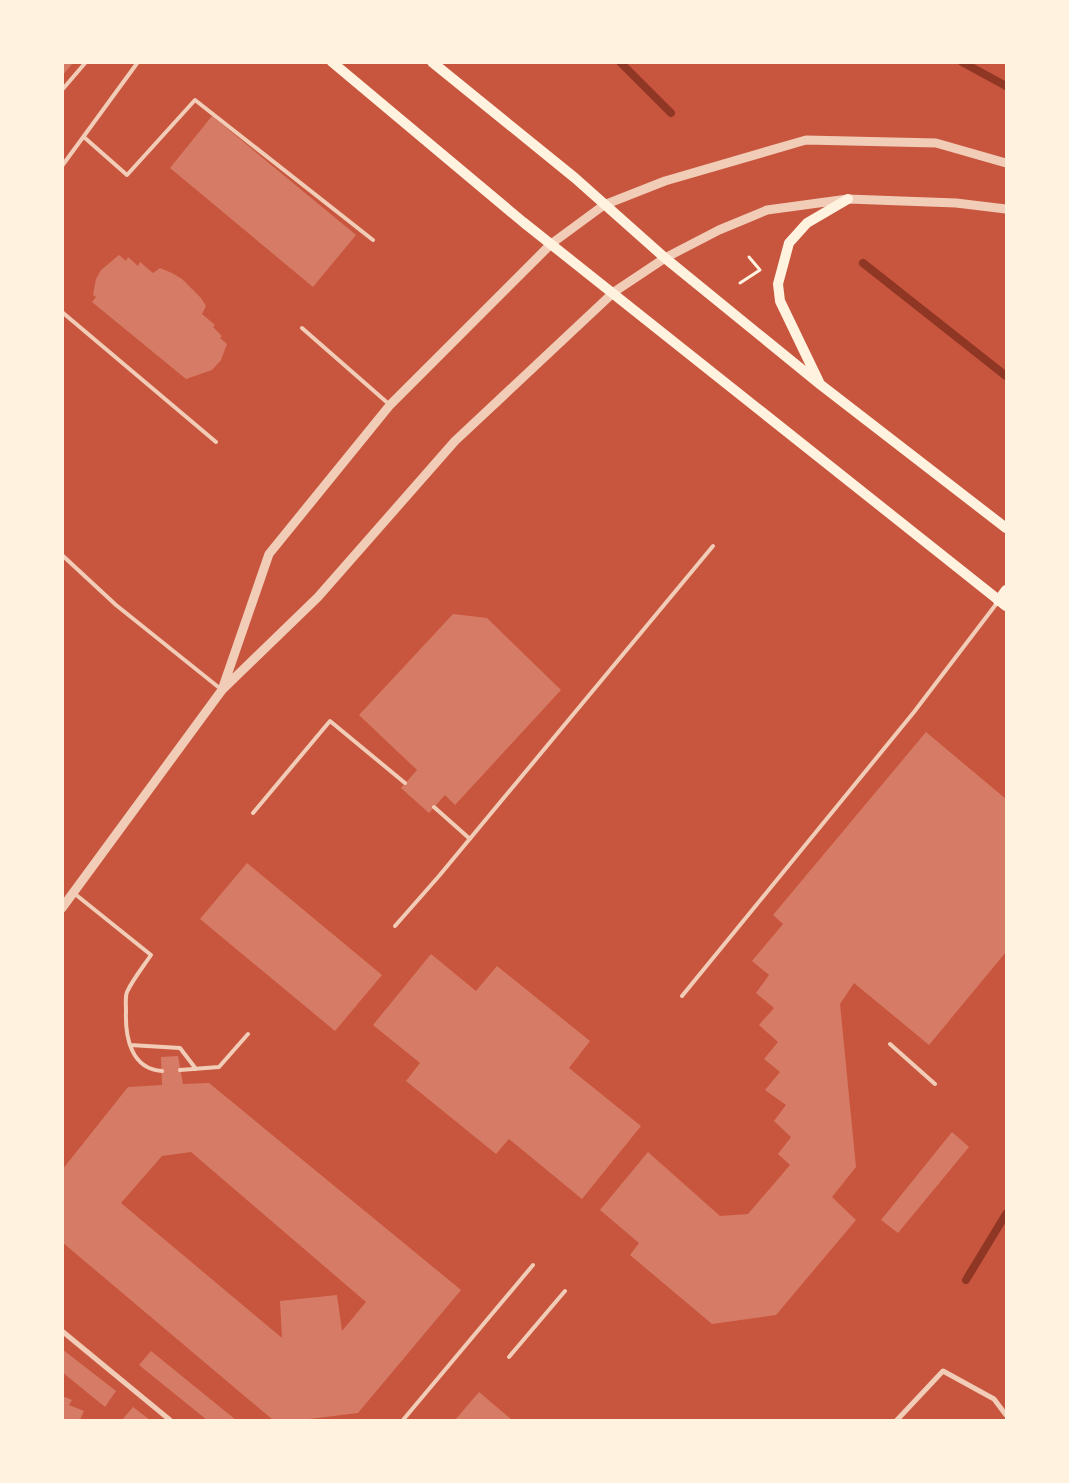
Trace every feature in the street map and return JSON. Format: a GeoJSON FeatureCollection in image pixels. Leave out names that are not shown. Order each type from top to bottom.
{"type":"FeatureCollection","features":[{"type":"Feature","properties":{"kind":"main road"},"geometry":{"type":"LineString","coordinates":[[332,62],[552,244],[1002,604],[1006,590]]}},
{"type":"Feature","properties":{"kind":"main road"},"geometry":{"type":"LineString","coordinates":[[432,62],[575,178],[665,258],[821,385],[1006,528]]}},
{"type":"Feature","properties":{"kind":"main road"},"geometry":{"type":"LineString","coordinates":[[821,385],[780,302],[778,284],[789,243],[807,223],[848,198]]}},
{"type":"Feature","properties":{"kind":"street"},"geometry":{"type":"LineString","coordinates":[[222,690],[269,554],[390,405],[552,244],[604,205],[665,180],[806,140],[936,143],[1006,163]]}},
{"type":"Feature","properties":{"kind":"street"},"geometry":{"type":"LineString","coordinates":[[62,908],[222,690],[318,597],[455,441],[614,292],[665,258],[719,230],[767,210],[848,198],[956,203],[1006,209]]}},
{"type":"Feature","properties":{"kind":"street"},"geometry":{"type":"LineString","coordinates":[[62,1331],[170,1420]]}},
{"type":"Feature","properties":{"kind":"street"},"geometry":{"type":"LineString","coordinates":[[898,1420],[943,1371],[994,1399],[1006,1415]]}},
{"type":"Feature","properties":{"kind":"lane"},"geometry":{"type":"LineString","coordinates":[[62,90],[86,62]]}},
{"type":"Feature","properties":{"kind":"lane"},"geometry":{"type":"LineString","coordinates":[[62,166],[85,138],[138,62]]}},
{"type":"Feature","properties":{"kind":"lane"},"geometry":{"type":"LineString","coordinates":[[85,138],[128,175],[195,100],[373,240]]}},
{"type":"Feature","properties":{"kind":"lane"},"geometry":{"type":"LineString","coordinates":[[62,312],[216,442]]}},
{"type":"Feature","properties":{"kind":"lane"},"geometry":{"type":"LineString","coordinates":[[302,328],[390,405]]}},
{"type":"Feature","properties":{"kind":"lane"},"geometry":{"type":"LineString","coordinates":[[394,926],[470,839],[713,546]]}},
{"type":"Feature","properties":{"kind":"lane"},"geometry":{"type":"LineString","coordinates":[[62,555],[116,604],[222,690]]}},
{"type":"Feature","properties":{"kind":"lane"},"geometry":{"type":"LineString","coordinates":[[682,996],[1002,604]]}},
{"type":"Feature","properties":{"kind":"lane"},"geometry":{"type":"LineString","coordinates":[[253,813],[330,721],[405,784]]}},
{"type":"Feature","properties":{"kind":"lane"},"geometry":{"type":"LineString","coordinates":[[434,807],[470,839]]}},
{"type":"Feature","properties":{"kind":"lane"},"geometry":{"type":"LineString","coordinates":[[74,893],[151,955],[127,993],[125,1031],[140,1063],[151,1070],[162,1072]]}},
{"type":"Feature","properties":{"kind":"lane"},"geometry":{"type":"LineString","coordinates":[[180,1070],[220,1067],[248,1034]]}},
{"type":"Feature","properties":{"kind":"lane"},"geometry":{"type":"LineString","coordinates":[[890,1044],[934,1084]]}},
{"type":"Feature","properties":{"kind":"lane"},"geometry":{"type":"LineString","coordinates":[[130,1045],[180,1048],[196,1069]]}},
{"type":"Feature","properties":{"kind":"lane"},"geometry":{"type":"LineString","coordinates":[[403,1420],[533,1265]]}},
{"type":"Feature","properties":{"kind":"lane"},"geometry":{"type":"LineString","coordinates":[[510,1357],[565,1291]]}},
{"type":"Feature","properties":{"kind":"path"},"geometry":{"type":"LineString","coordinates":[[740,283],[760,270],[749,256]]}},
{"type":"Feature","properties":{"kind":"building"},"geometry":{"type":"Polygon","coordinates":[[[62,62],[72,64],[62,76],[62,62]]]}},
{"type":"Feature","properties":{"kind":"building"},"geometry":{"type":"Polygon","coordinates":[[[212,116],[356,235],[313,287],[170,168],[212,116]]]}},
{"type":"Feature","properties":{"kind":"building"},"geometry":{"type":"Polygon","coordinates":[[[119,255],[126,261],[128,257],[138,266],[140,262],[153,273],[160,268],[172,273],[182,279],[201,298],[206,306],[202,314],[215,325],[213,327],[222,336],[220,338],[227,344],[221,360],[212,370],[186,379],[92,302],[96,297],[93,295],[96,279],[101,270],[119,255]]]}},
{"type":"Feature","properties":{"kind":"building"},"geometry":{"type":"Polygon","coordinates":[[[453,614],[487,618],[561,690],[455,805],[445,795],[429,813],[401,788],[417,770],[359,715],[453,614]]]}},
{"type":"Feature","properties":{"kind":"building"},"geometry":{"type":"Polygon","coordinates":[[[926,732],[1006,799],[1006,952],[929,1045],[854,983],[840,1004],[856,1167],[832,1197],[856,1220],[776,1315],[712,1324],[630,1255],[639,1243],[600,1210],[648,1152],[720,1216],[748,1214],[790,1165],[778,1154],[791,1137],[774,1121],[786,1105],[765,1090],[780,1072],[764,1059],[778,1042],[759,1025],[774,1008],[756,993],[769,975],[752,961],[783,924],[773,915],[926,732]]]}},
{"type":"Feature","properties":{"kind":"building"},"geometry":{"type":"Polygon","coordinates":[[[247,863],[382,975],[335,1031],[200,919],[247,863]]]}},
{"type":"Feature","properties":{"kind":"building"},"geometry":{"type":"Polygon","coordinates":[[[431,954],[476,991],[497,966],[590,1041],[569,1068],[641,1126],[582,1199],[509,1139],[496,1154],[406,1081],[420,1063],[373,1025],[431,954]]]}},
{"type":"Feature","properties":{"kind":"building"},"geometry":{"type":"Polygon","coordinates":[[[178,1056],[183,1084],[209,1083],[461,1290],[358,1413],[301,1420],[273,1420],[62,1242],[62,1170],[128,1087],[162,1085],[161,1057],[178,1056]],[[191,1152],[162,1156],[121,1203],[282,1338],[280,1301],[337,1295],[342,1331],[366,1302],[191,1152]]]}},
{"type":"Feature","properties":{"kind":"building"},"geometry":{"type":"Polygon","coordinates":[[[952,1132],[969,1147],[898,1233],[881,1220],[952,1132]]]}},
{"type":"Feature","properties":{"kind":"building"},"geometry":{"type":"Polygon","coordinates":[[[62,1349],[116,1391],[105,1407],[62,1372],[62,1349]]]}},
{"type":"Feature","properties":{"kind":"building"},"geometry":{"type":"Polygon","coordinates":[[[151,1351],[236,1420],[207,1420],[139,1365],[151,1351]]]}},
{"type":"Feature","properties":{"kind":"building"},"geometry":{"type":"Polygon","coordinates":[[[479,1392],[512,1420],[455,1420],[479,1392]]]}},
{"type":"Feature","properties":{"kind":"building"},"geometry":{"type":"Polygon","coordinates":[[[62,1396],[72,1400],[69,1405],[84,1411],[80,1420],[62,1420],[62,1396]]]}},
{"type":"Feature","properties":{"kind":"building"},"geometry":{"type":"Polygon","coordinates":[[[133,1407],[150,1420],[122,1420],[133,1407]]]}},
{"type":"Feature","properties":{"kind":"waterway"},"geometry":{"type":"LineString","coordinates":[[620,62],[671,113]]}},
{"type":"Feature","properties":{"kind":"waterway"},"geometry":{"type":"LineString","coordinates":[[962,62],[1006,86]]}},
{"type":"Feature","properties":{"kind":"waterway"},"geometry":{"type":"LineString","coordinates":[[863,263],[1006,376]]}},
{"type":"Feature","properties":{"kind":"waterway"},"geometry":{"type":"LineString","coordinates":[[966,1280],[1006,1214]]}}]}
